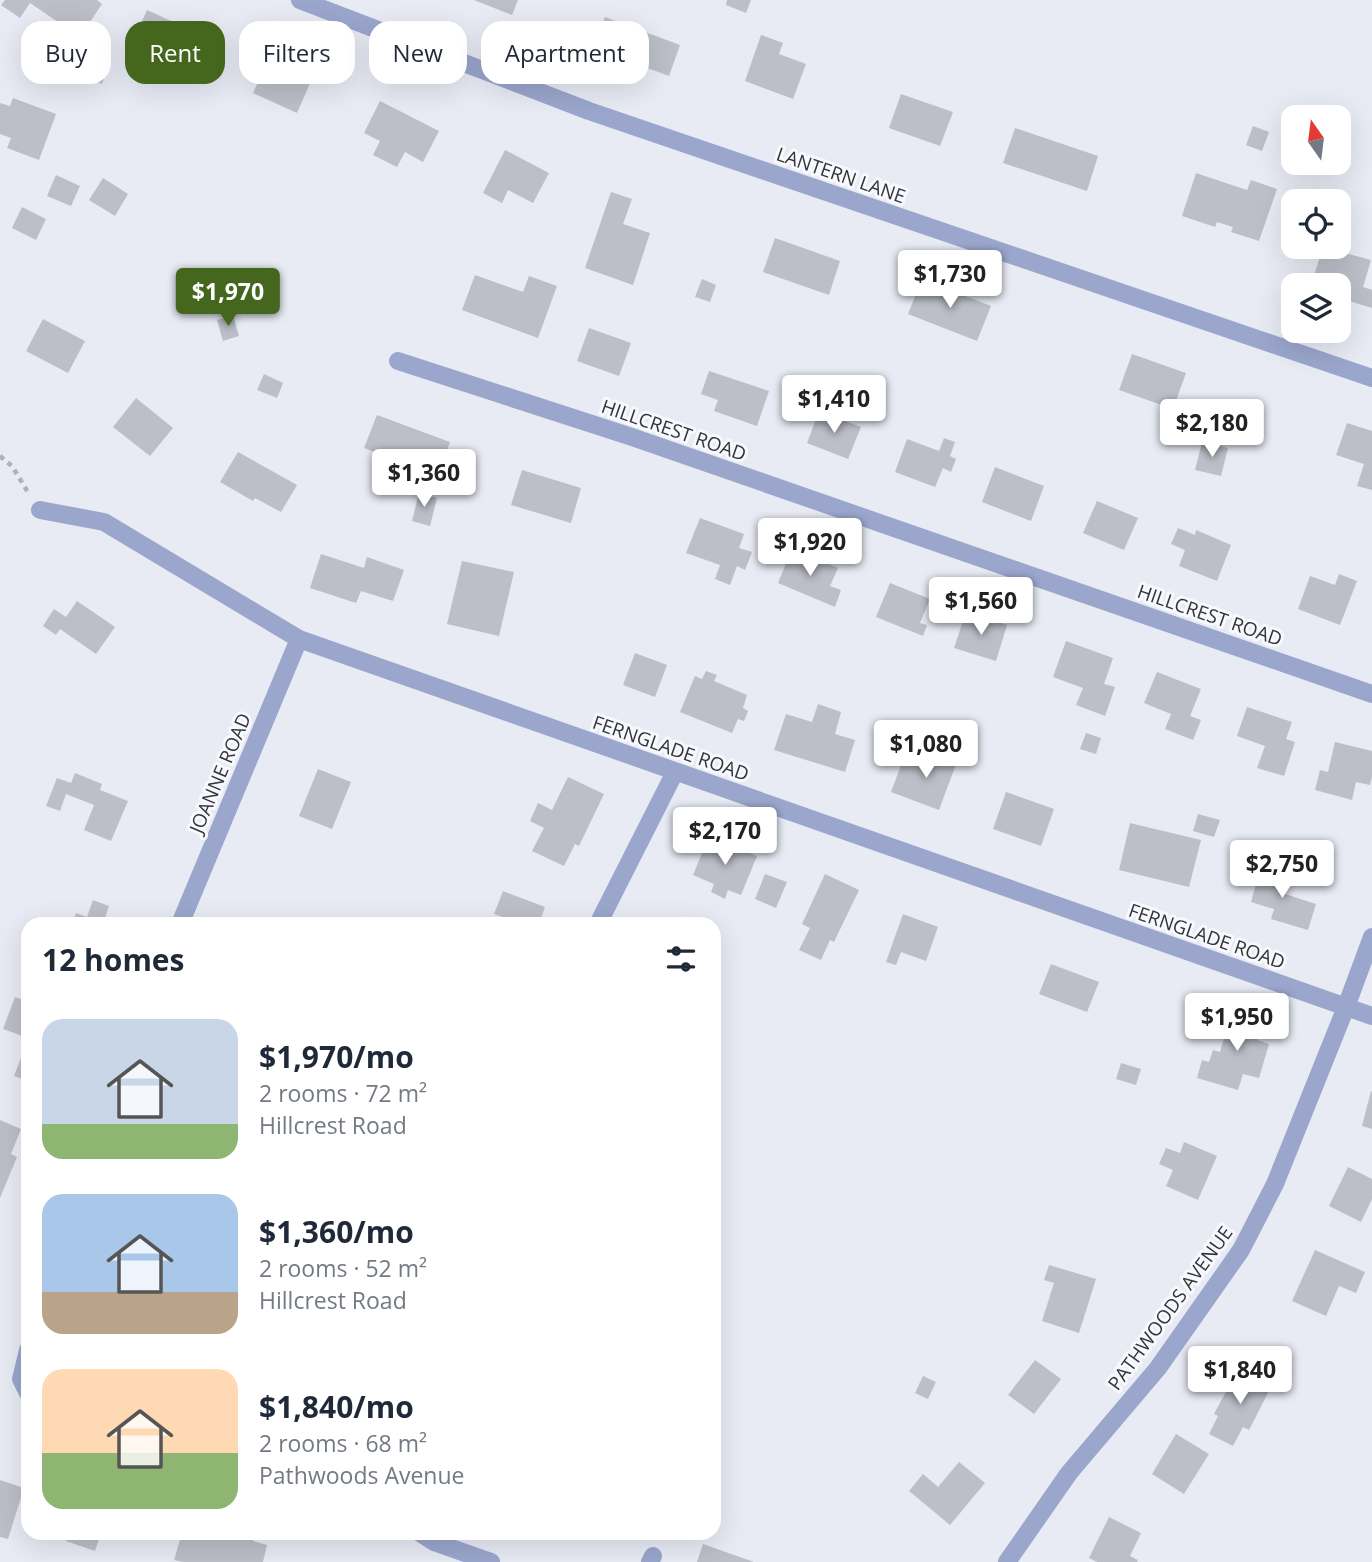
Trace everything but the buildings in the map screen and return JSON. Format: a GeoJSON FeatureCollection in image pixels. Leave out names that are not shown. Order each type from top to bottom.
{"type":"FeatureCollection","features":[{"type":"Feature","properties":{"kind":"street","name":"LANTERN LANE"},"geometry":{"type":"LineString","coordinates":[[300,0],[589,111],[1372,379]]}},
{"type":"Feature","properties":{"kind":"street","name":"HILLCREST ROAD"},"geometry":{"type":"LineString","coordinates":[[398,361],[632,437],[1372,694]]}},
{"type":"Feature","properties":{"kind":"street","name":"FERNGLADE ROAD"},"geometry":{"type":"LineString","coordinates":[[40,510],[104,522],[299,639],[1372,1016]]}},
{"type":"Feature","properties":{"kind":"street","name":"JOANNE ROAD"},"geometry":{"type":"LineString","coordinates":[[182,917],[299,639]]}},
{"type":"Feature","properties":{"kind":"street"},"geometry":{"type":"LineString","coordinates":[[602,917],[675,772]]}},
{"type":"Feature","properties":{"kind":"street","name":"PATHWOODS AVENUE"},"geometry":{"type":"LineString","coordinates":[[1007,1562],[1069,1473],[1158,1368],[1241,1250],[1275,1184],[1372,937]]}},
{"type":"Feature","properties":{"kind":"street"},"geometry":{"type":"LineString","coordinates":[[431,1540],[491,1562]]}},
{"type":"Feature","properties":{"kind":"path"},"geometry":{"type":"LineString","coordinates":[[0,456],[12,466],[40,510]]}}]}
